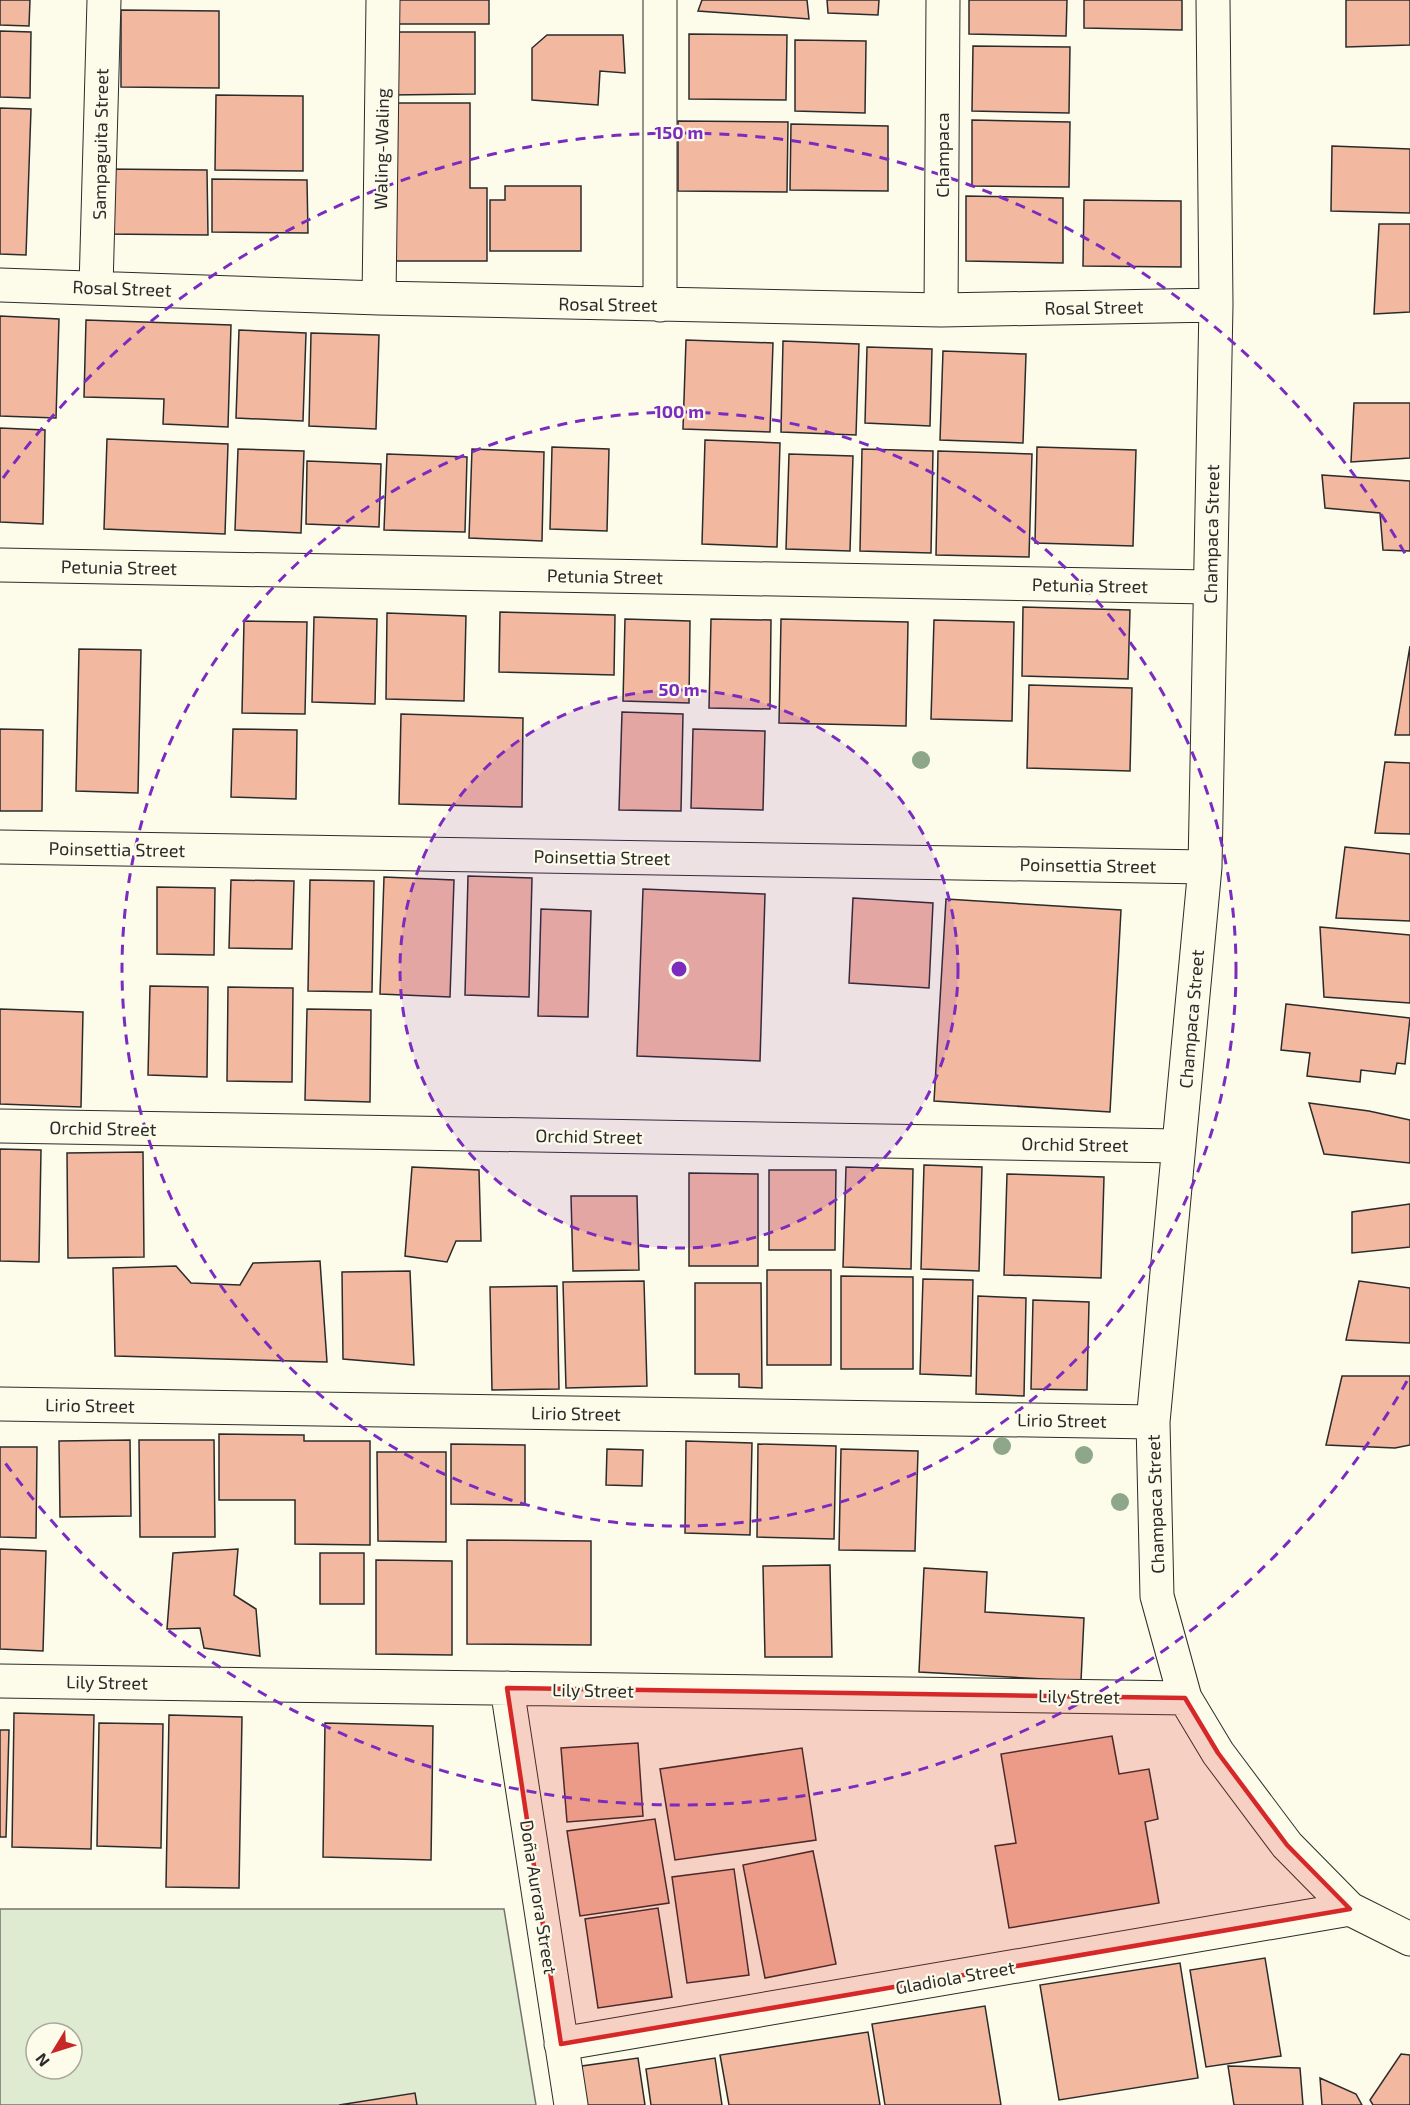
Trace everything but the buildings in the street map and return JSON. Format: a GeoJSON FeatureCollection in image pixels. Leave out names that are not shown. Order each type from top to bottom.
{"type":"FeatureCollection","features":[{"type":"Feature","properties":{"kind":"street","name":"Sampaguita Street"},"geometry":{"type":"LineString","coordinates":[[96,287],[104,0]]}},
{"type":"Feature","properties":{"kind":"street","name":"Waling-Waling"},"geometry":{"type":"LineString","coordinates":[[379,298],[383,0]]}},
{"type":"Feature","properties":{"kind":"street"},"geometry":{"type":"LineString","coordinates":[[660,0],[660,305]]}},
{"type":"Feature","properties":{"kind":"street","name":"Champaca"},"geometry":{"type":"LineString","coordinates":[[941,310],[943,0]]}},
{"type":"Feature","properties":{"kind":"street","name":"Champaca Street"},"geometry":{"type":"LineString","coordinates":[[1213,0],[1216,305],[1205,867],[1153,1422],[1157,1596],[1185,1698],[1218,1753],[1287,1845],[1350,1910],[1410,1939]]}},
{"type":"Feature","properties":{"kind":"street","name":"Rosal Street"},"geometry":{"type":"LineString","coordinates":[[0,285],[379,298],[941,310],[1216,305]]}},
{"type":"Feature","properties":{"kind":"street","name":"Petunia Street"},"geometry":{"type":"LineString","coordinates":[[0,565],[1209,587]]}},
{"type":"Feature","properties":{"kind":"street","name":"Poinsettia Street"},"geometry":{"type":"LineString","coordinates":[[0,847],[1205,867]]}},
{"type":"Feature","properties":{"kind":"street","name":"Orchid Street"},"geometry":{"type":"LineString","coordinates":[[0,1126],[1179,1146]]}},
{"type":"Feature","properties":{"kind":"street","name":"Lirio Street"},"geometry":{"type":"LineString","coordinates":[[0,1404],[1153,1422]]}},
{"type":"Feature","properties":{"kind":"street","name":"Lily Street"},"geometry":{"type":"LineString","coordinates":[[0,1681],[1185,1698]]}},
{"type":"Feature","properties":{"kind":"street","name":"Doña Aurora Street"},"geometry":{"type":"LineString","coordinates":[[507,1688],[571,2105]]}},
{"type":"Feature","properties":{"kind":"street","name":"Gladiola Street"},"geometry":{"type":"LineString","coordinates":[[561,2044],[1350,1910]]}},
{"type":"Feature","properties":{"kind":"highlighted area"},"geometry":{"type":"Polygon","coordinates":[[[507,1688],[1185,1698],[1218,1753],[1287,1845],[1350,1909],[561,2044],[507,1688]]]}},
{"type":"Feature","properties":{"kind":"green space"},"geometry":{"type":"Polygon","coordinates":[[[0,1909],[504,1909],[536,2105],[0,2105],[0,1909]]]}}]}
